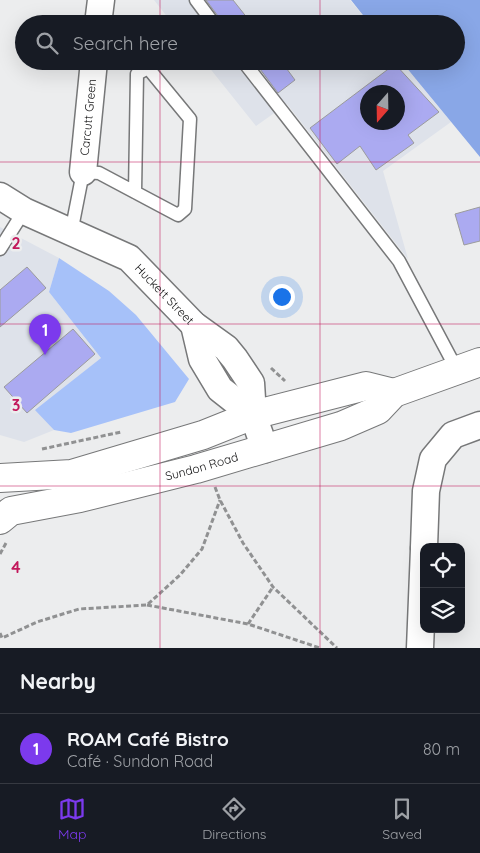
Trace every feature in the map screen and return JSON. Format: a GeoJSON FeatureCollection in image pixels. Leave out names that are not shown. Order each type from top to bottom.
{"type":"FeatureCollection","features":[{"type":"Feature","properties":{"kind":"street"},"geometry":{"type":"LineString","coordinates":[[99,15],[101,0]]}},
{"type":"Feature","properties":{"kind":"street","name":"Carcutt Green"},"geometry":{"type":"LineString","coordinates":[[83,172],[93,70]]}},
{"type":"Feature","properties":{"kind":"street","name":"Huckett Street"},"geometry":{"type":"LineString","coordinates":[[0,196],[24,211],[128,258],[194,325],[202,359],[220,389],[253,415]]}},
{"type":"Feature","properties":{"kind":"street","name":"Sundon Road"},"geometry":{"type":"LineString","coordinates":[[0,520],[11,511],[80,498],[196,469],[347,424],[378,410],[394,393],[468,366]]}},
{"type":"Feature","properties":{"kind":"street"},"geometry":{"type":"LineString","coordinates":[[0,478],[72,474],[203,435],[253,415],[366,386],[394,393]]}},
{"type":"Feature","properties":{"kind":"street"},"geometry":{"type":"LineString","coordinates":[[253,415],[265,449]]}},
{"type":"Feature","properties":{"kind":"street"},"geometry":{"type":"LineString","coordinates":[[424,543],[426,491],[433,459],[453,435],[480,425]]}},
{"type":"Feature","properties":{"kind":"street"},"geometry":{"type":"LineString","coordinates":[[420,648],[422,588]]}},
{"type":"Feature","properties":{"kind":"lane"},"geometry":{"type":"LineString","coordinates":[[196,0],[207,15]]}},
{"type":"Feature","properties":{"kind":"lane"},"geometry":{"type":"LineString","coordinates":[[135,192],[137,74],[144,70]]}},
{"type":"Feature","properties":{"kind":"lane"},"geometry":{"type":"LineString","coordinates":[[71,233],[83,172],[99,173],[178,214],[185,209],[190,118],[150,70]]}},
{"type":"Feature","properties":{"kind":"lane"},"geometry":{"type":"LineString","coordinates":[[250,70],[399,261],[468,366]]}},
{"type":"Feature","properties":{"kind":"lane"},"geometry":{"type":"LineString","coordinates":[[0,249],[24,211]]}},
{"type":"Feature","properties":{"kind":"path"},"geometry":{"type":"LineString","coordinates":[[38,450],[123,431]]}},
{"type":"Feature","properties":{"kind":"path"},"geometry":{"type":"LineString","coordinates":[[147,605],[180,576],[202,549],[220,500],[243,543],[273,587],[337,648]]}},
{"type":"Feature","properties":{"kind":"path"},"geometry":{"type":"LineString","coordinates":[[248,624],[273,587]]}},
{"type":"Feature","properties":{"kind":"path"},"geometry":{"type":"LineString","coordinates":[[0,633],[2,638],[37,622],[79,609],[147,605],[248,624],[320,648]]}},
{"type":"Feature","properties":{"kind":"shaded area"},"geometry":{"type":"Polygon","coordinates":[[[154,0],[350,0],[362,15],[166,15],[154,0]]]}},
{"type":"Feature","properties":{"kind":"shaded area"},"geometry":{"type":"Polygon","coordinates":[[[351,0],[480,0],[480,157],[408,70],[465,70],[465,15],[363,15],[351,0]]]}},
{"type":"Feature","properties":{"kind":"shaded area"},"geometry":{"type":"Polygon","coordinates":[[[211,70],[408,70],[451,122],[383,171],[408,259],[287,104],[256,126],[211,70]]]}},
{"type":"Feature","properties":{"kind":"shaded area"},"geometry":{"type":"Polygon","coordinates":[[[0,227],[59,258],[49,292],[101,358],[36,410],[54,430],[24,442],[0,435],[0,227]]]}},
{"type":"Feature","properties":{"kind":"shaded area"},"geometry":{"type":"Polygon","coordinates":[[[59,258],[109,291],[136,315],[189,379],[175,402],[71,433],[54,430],[35,410],[101,358],[49,292],[59,258]]]}},
{"type":"Feature","properties":{"kind":"building"},"geometry":{"type":"Polygon","coordinates":[[[206,0],[233,0],[245,15],[217,15],[206,0]]]}},
{"type":"Feature","properties":{"kind":"building"},"geometry":{"type":"Polygon","coordinates":[[[261,70],[288,70],[295,80],[278,93],[261,70]]]}},
{"type":"Feature","properties":{"kind":"building"},"geometry":{"type":"Polygon","coordinates":[[[387,70],[400,70],[439,112],[408,135],[414,143],[376,170],[360,146],[337,164],[310,128],[360,90],[360,130],[405,130],[405,85],[367,85],[387,70]]]}},
{"type":"Feature","properties":{"kind":"building"},"geometry":{"type":"Polygon","coordinates":[[[480,207],[480,241],[464,245],[455,214],[480,207]]]}},
{"type":"Feature","properties":{"kind":"building"},"geometry":{"type":"Polygon","coordinates":[[[27,267],[46,288],[0,327],[0,290],[27,267]]]}},
{"type":"Feature","properties":{"kind":"building"},"geometry":{"type":"Polygon","coordinates":[[[73,329],[95,354],[27,413],[4,387],[73,329]]]}},
{"type":"Feature","properties":{"kind":"place","name":"ROAM Café Bistro"},"geometry":{"type":"Point","coordinates":[45,355]}}]}
